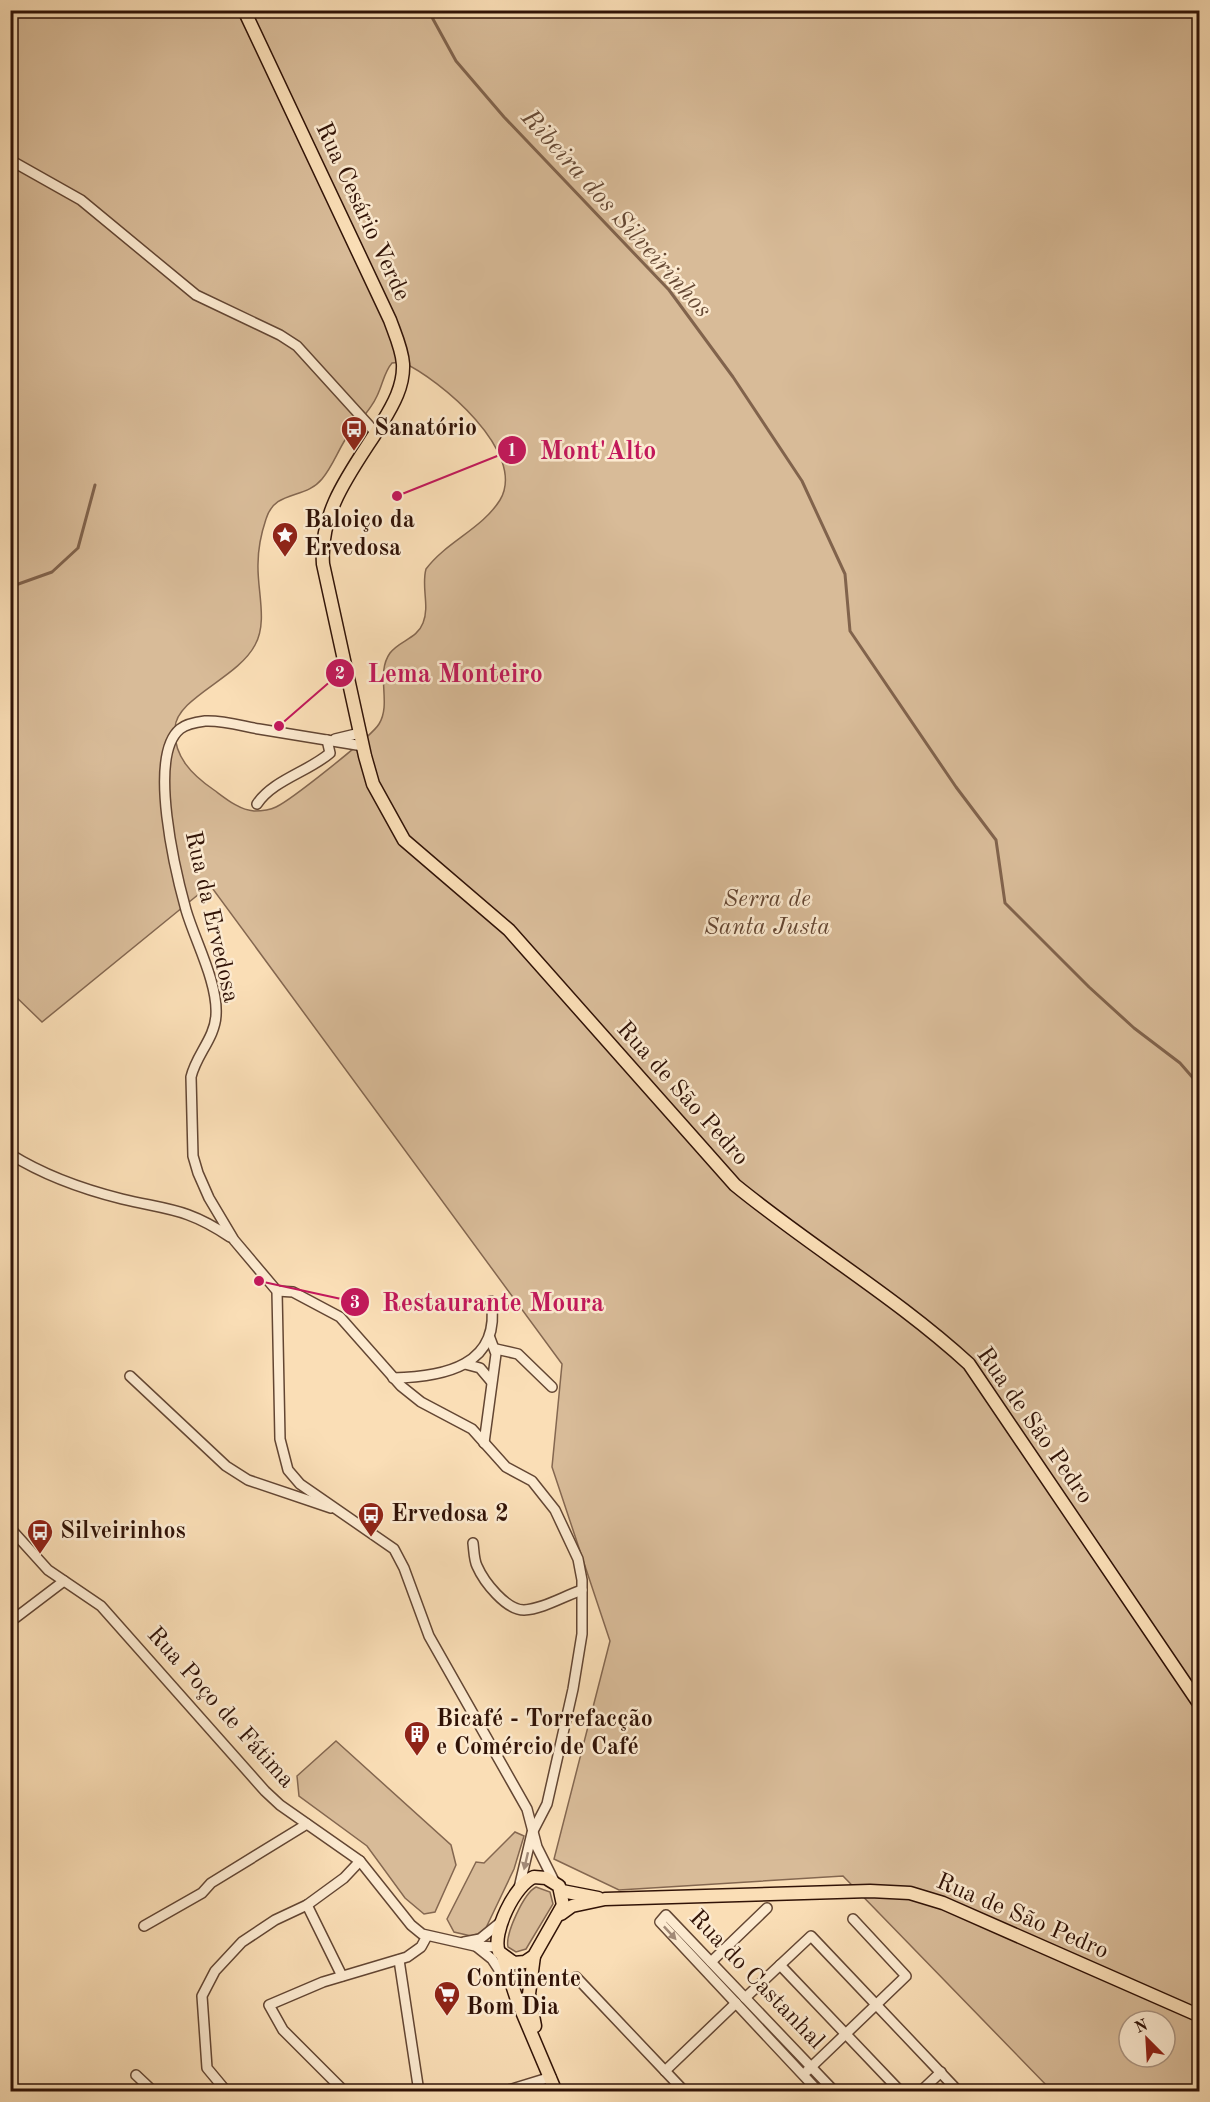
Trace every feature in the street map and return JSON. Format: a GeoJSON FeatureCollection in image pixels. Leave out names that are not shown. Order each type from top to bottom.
{"type":"FeatureCollection","features":[{"type":"Feature","properties":{"kind":"main road","name":"Rua Cesário Verde"},"geometry":{"type":"LineString","coordinates":[[244,10],[399,342],[403,363],[402,383],[394,404],[376,433]]}},
{"type":"Feature","properties":{"kind":"main road","name":"Rua de São Pedro"},"geometry":{"type":"LineString","coordinates":[[376,433],[332,505],[321,543],[326,582],[373,784],[404,840],[509,930],[735,1185],[773,1216],[934,1334],[969,1364],[1200,1705]]}},
{"type":"Feature","properties":{"kind":"main road","name":"Rua de São Pedro"},"geometry":{"type":"LineString","coordinates":[[519,1888],[534,1877],[605,1899]]}},
{"type":"Feature","properties":{"kind":"main road"},"geometry":{"type":"LineString","coordinates":[[542,2053],[529,1994],[534,1956],[561,1914],[564,1905],[558,1886]]}},
{"type":"Feature","properties":{"kind":"main road"},"geometry":{"type":"LineString","coordinates":[[519,1888],[496,1935],[517,2000],[542,2053],[556,2091]]}},
{"type":"Feature","properties":{"kind":"main road","name":"Rua de São Pedro"},"geometry":{"type":"LineString","coordinates":[[561,1914],[572,1906],[605,1899],[870,1891],[910,1893],[943,1904],[1027,1939],[1200,2016]]}},
{"type":"Feature","properties":{"kind":"main road"},"geometry":{"type":"LineString","coordinates":[[500,1952],[519,1963],[534,1956]]}},
{"type":"Feature","properties":{"kind":"street"},"geometry":{"type":"LineString","coordinates":[[10,160],[81,200],[196,294],[280,335],[297,346],[376,433]]}},
{"type":"Feature","properties":{"kind":"street","name":"Rua da Ervedosa"},"geometry":{"type":"LineString","coordinates":[[277,1291],[234,1240],[209,1198],[194,1156],[191,1077],[194,1065],[212,1033],[215,1006],[186,910],[173,854],[164,782],[166,758],[171,741],[179,729],[207,721],[327,740],[361,740]]}},
{"type":"Feature","properties":{"kind":"street"},"geometry":{"type":"LineString","coordinates":[[257,804],[264,794],[316,765],[330,753],[327,740]]}},
{"type":"Feature","properties":{"kind":"street"},"geometry":{"type":"LineString","coordinates":[[10,1154],[53,1179],[122,1199],[182,1211],[208,1222],[234,1240]]}},
{"type":"Feature","properties":{"kind":"street"},"geometry":{"type":"LineString","coordinates":[[519,1888],[532,1833],[547,1804],[573,1689],[582,1634],[582,1590],[578,1559],[555,1510],[532,1481],[506,1467],[472,1429],[421,1402],[393,1378],[340,1317],[293,1292],[277,1291],[280,1438],[288,1470],[300,1484],[394,1549],[404,1568],[429,1635],[527,1809],[532,1833],[558,1886]]}},
{"type":"Feature","properties":{"kind":"street"},"geometry":{"type":"LineString","coordinates":[[483,1443],[496,1349],[490,1338],[493,1313],[490,1301]]}},
{"type":"Feature","properties":{"kind":"street"},"geometry":{"type":"LineString","coordinates":[[393,1378],[443,1374],[465,1364],[490,1338]]}},
{"type":"Feature","properties":{"kind":"street"},"geometry":{"type":"LineString","coordinates":[[496,1349],[518,1354],[552,1387]]}},
{"type":"Feature","properties":{"kind":"street"},"geometry":{"type":"LineString","coordinates":[[465,1364],[480,1368],[491,1381]]}},
{"type":"Feature","properties":{"kind":"street"},"geometry":{"type":"LineString","coordinates":[[130,1376],[226,1466],[248,1480],[339,1511]]}},
{"type":"Feature","properties":{"kind":"street","name":"Rua Poço de Fátima"},"geometry":{"type":"LineString","coordinates":[[10,1528],[48,1570],[101,1606],[265,1791],[360,1861],[411,1925],[428,1936],[500,1952]]}},
{"type":"Feature","properties":{"kind":"street"},"geometry":{"type":"LineString","coordinates":[[473,1543],[476,1565],[483,1577],[506,1602],[516,1608],[524,1610],[539,1606],[582,1590]]}},
{"type":"Feature","properties":{"kind":"street"},"geometry":{"type":"LineString","coordinates":[[10,1622],[64,1581]]}},
{"type":"Feature","properties":{"kind":"street"},"geometry":{"type":"LineString","coordinates":[[144,1926],[202,1893],[211,1883],[307,1824]]}},
{"type":"Feature","properties":{"kind":"street"},"geometry":{"type":"LineString","coordinates":[[227,2091],[207,2068],[201,1996],[215,1971],[242,1942],[275,1920],[307,1905],[344,1878],[360,1861]]}},
{"type":"Feature","properties":{"kind":"street"},"geometry":{"type":"LineString","coordinates":[[307,1905],[342,1976]]}},
{"type":"Feature","properties":{"kind":"street"},"geometry":{"type":"LineString","coordinates":[[711,1962],[767,1908]]}},
{"type":"Feature","properties":{"kind":"street","name":"Rua do Castanhal"},"geometry":{"type":"LineString","coordinates":[[819,2091],[660,1922],[666,1915],[835,2091]]}},
{"type":"Feature","properties":{"kind":"street"},"geometry":{"type":"LineString","coordinates":[[803,2075],[906,1976],[853,1919]]}},
{"type":"Feature","properties":{"kind":"street"},"geometry":{"type":"LineString","coordinates":[[459,1943],[480,1938],[503,1921]]}},
{"type":"Feature","properties":{"kind":"street"},"geometry":{"type":"LineString","coordinates":[[345,2091],[283,2030],[268,2005],[342,1976],[399,1960],[421,1947],[428,1936]]}},
{"type":"Feature","properties":{"kind":"street"},"geometry":{"type":"LineString","coordinates":[[745,1998],[811,1936],[959,2091]]}},
{"type":"Feature","properties":{"kind":"street"},"geometry":{"type":"LineString","coordinates":[[476,1946],[486,1953],[501,1971],[517,2000]]}},
{"type":"Feature","properties":{"kind":"street"},"geometry":{"type":"LineString","coordinates":[[399,1960],[419,2091]]}},
{"type":"Feature","properties":{"kind":"street"},"geometry":{"type":"LineString","coordinates":[[780,1965],[901,2091]]}},
{"type":"Feature","properties":{"kind":"street"},"geometry":{"type":"LineString","coordinates":[[576,1977],[685,2091]]}},
{"type":"Feature","properties":{"kind":"street"},"geometry":{"type":"LineString","coordinates":[[665,2071],[736,2003]]}},
{"type":"Feature","properties":{"kind":"street"},"geometry":{"type":"LineString","coordinates":[[920,2091],[941,2072]]}},
{"type":"Feature","properties":{"kind":"street"},"geometry":{"type":"LineString","coordinates":[[136,2075],[154,2091]]}},
{"type":"Feature","properties":{"kind":"street"},"geometry":{"type":"LineString","coordinates":[[502,2091],[551,2077]]}},
{"type":"Feature","properties":{"kind":"green space","name":"Serra de Santa Justa"},"geometry":{"type":"Polygon","coordinates":[[[10,11],[1199,11],[1199,2091],[1052,2091],[843,1876],[619,1890],[554,1859],[610,1641],[552,1467],[562,1364],[210,885],[42,1022],[11,992],[10,11]],[[402,362],[392,363],[374,402],[345,440],[322,479],[315,486],[276,503],[270,510],[260,542],[258,574],[261,626],[255,645],[247,657],[196,697],[178,717],[175,738],[186,764],[206,784],[238,806],[254,811],[274,808],[347,754],[379,724],[384,707],[383,679],[386,661],[394,649],[417,633],[425,617],[426,569],[443,551],[484,519],[500,500],[505,481],[502,461],[491,440],[476,420],[457,401],[418,371],[402,362]]]}},
{"type":"Feature","properties":{"kind":"green space"},"geometry":{"type":"Polygon","coordinates":[[[336,1741],[451,1845],[456,1865],[435,1912],[424,1914],[405,1898],[367,1846],[299,1796],[297,1776],[336,1741]]]}},
{"type":"Feature","properties":{"kind":"green space"},"geometry":{"type":"Polygon","coordinates":[[[515,1832],[524,1836],[514,1869],[484,1932],[471,1936],[454,1932],[447,1919],[476,1862],[484,1863],[515,1832]]]}},
{"type":"Feature","properties":{"kind":"green space"},"geometry":{"type":"Polygon","coordinates":[[[536,1887],[550,1892],[553,1904],[526,1949],[516,1952],[508,1947],[509,1933],[521,1905],[536,1887]]]}},
{"type":"Feature","properties":{"kind":"waterway","name":"Ribeira dos Silveirinhos"},"geometry":{"type":"LineString","coordinates":[[428,10],[456,61],[504,117],[669,290],[733,377],[802,481],[845,574],[850,631],[956,787],[996,840],[1005,903],[1089,987],[1134,1028],[1180,1063],[1200,1086]]}},
{"type":"Feature","properties":{"kind":"waterway"},"geometry":{"type":"LineString","coordinates":[[10,587],[52,572],[78,548],[95,485]]}},
{"type":"Feature","properties":{"kind":"place","name":"Sanatório"},"geometry":{"type":"Point","coordinates":[354,452]}},
{"type":"Feature","properties":{"kind":"place","name":"Mont'Alto"},"geometry":{"type":"Point","coordinates":[397,496]}},
{"type":"Feature","properties":{"kind":"place","name":"Baloiço da Ervedosa"},"geometry":{"type":"Point","coordinates":[285,558]}},
{"type":"Feature","properties":{"kind":"place","name":"Lema Monteiro"},"geometry":{"type":"Point","coordinates":[279,726]}},
{"type":"Feature","properties":{"kind":"place","name":"Restaurante Moura"},"geometry":{"type":"Point","coordinates":[259,1281]}},
{"type":"Feature","properties":{"kind":"place","name":"Ervedosa 2"},"geometry":{"type":"Point","coordinates":[371,1538]}},
{"type":"Feature","properties":{"kind":"place","name":"Silveirinhos"},"geometry":{"type":"Point","coordinates":[40,1555]}},
{"type":"Feature","properties":{"kind":"place","name":"Bicafé - Torrefacção e Comércio de Café"},"geometry":{"type":"Point","coordinates":[417,1757]}},
{"type":"Feature","properties":{"kind":"place","name":"Continente Bom Dia"},"geometry":{"type":"Point","coordinates":[447,2017]}}]}
